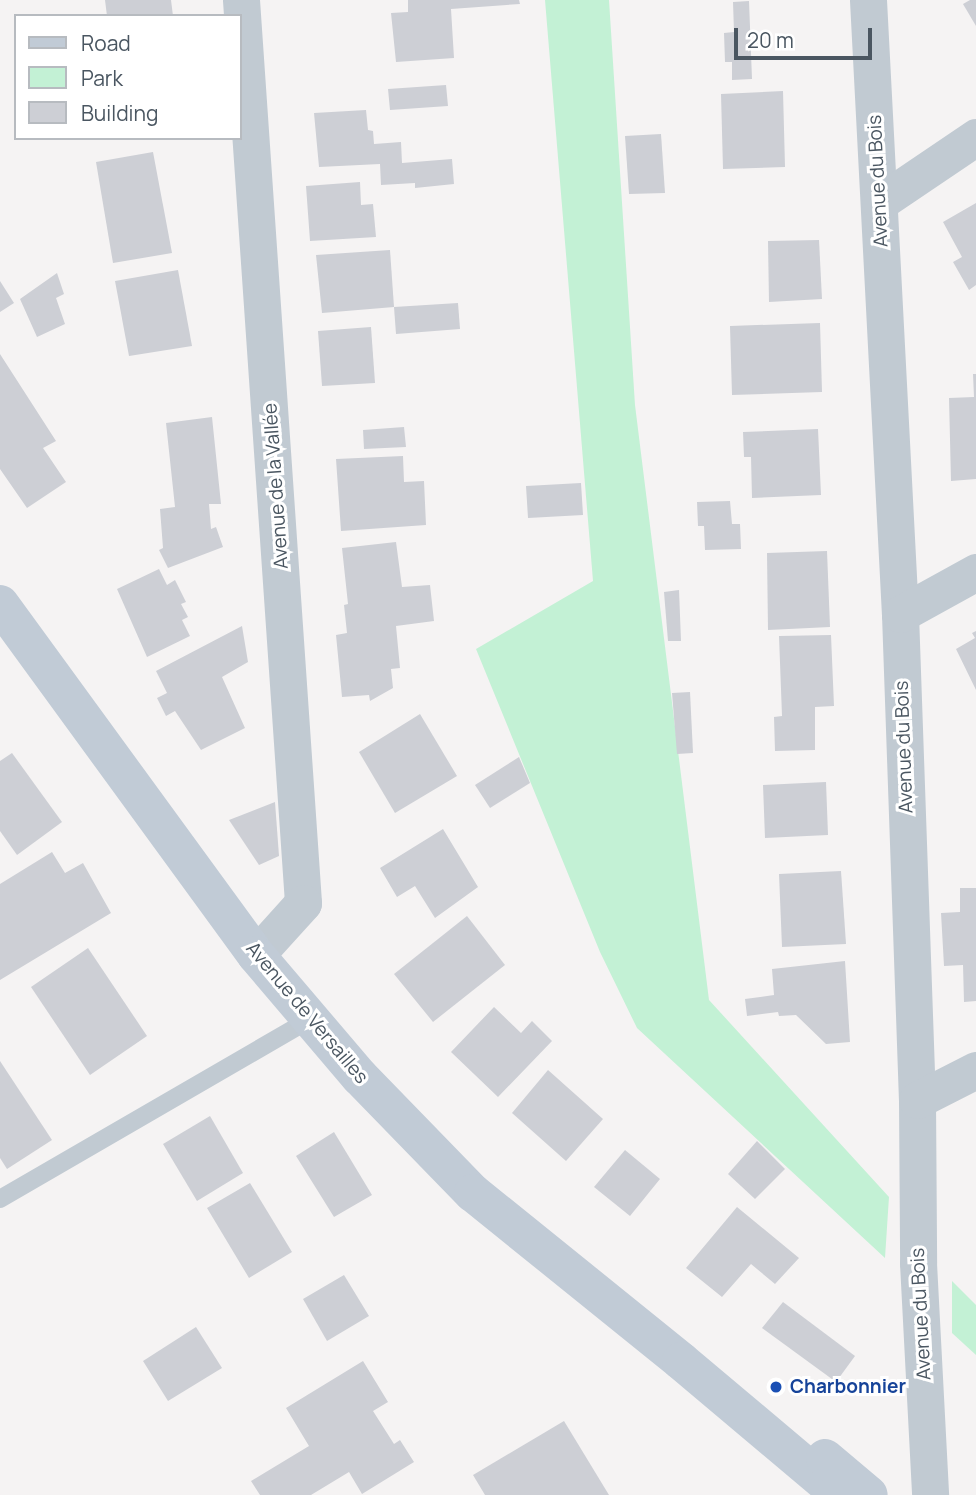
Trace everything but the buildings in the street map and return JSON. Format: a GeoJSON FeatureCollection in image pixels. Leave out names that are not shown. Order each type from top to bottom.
{"type":"FeatureCollection","features":[{"type":"Feature","properties":{"kind":"street","name":"Avenue du Bois"},"geometry":{"type":"LineString","coordinates":[[868,0],[900,614],[916,1100],[918,1264],[930,1495]]}},
{"type":"Feature","properties":{"kind":"street","name":"Avenue de la Vallée"},"geometry":{"type":"LineString","coordinates":[[242,15],[303,903],[256,955]]}},
{"type":"Feature","properties":{"kind":"street"},"geometry":{"type":"LineString","coordinates":[[880,202],[976,137]]}},
{"type":"Feature","properties":{"kind":"street"},"geometry":{"type":"LineString","coordinates":[[900,614],[976,572]]}},
{"type":"Feature","properties":{"kind":"street","name":"Avenue de Versailles"},"geometry":{"type":"LineString","coordinates":[[0,604],[256,955],[360,1077],[473,1193],[681,1361],[840,1495]]}},
{"type":"Feature","properties":{"kind":"street"},"geometry":{"type":"LineString","coordinates":[[916,1100],[976,1070]]}},
{"type":"Feature","properties":{"kind":"street","name":"Avenue de Versailles"},"geometry":{"type":"LineString","coordinates":[[681,1361],[844,1471],[869,1495]]}},
{"type":"Feature","properties":{"kind":"lane"},"geometry":{"type":"LineString","coordinates":[[0,1199],[311,1019]]}},
{"type":"Feature","properties":{"kind":"green space"},"geometry":{"type":"Polygon","coordinates":[[[545,0],[609,0],[635,405],[709,1000],[889,1197],[885,1258],[637,1028],[600,952],[476,649],[593,581],[545,0]]]}},
{"type":"Feature","properties":{"kind":"green space"},"geometry":{"type":"Polygon","coordinates":[[[952,1281],[976,1305],[976,1355],[952,1333],[952,1281]]]}},
{"type":"Feature","properties":{"kind":"place","name":"Charbonnier"},"geometry":{"type":"Point","coordinates":[776,1387]}}]}
